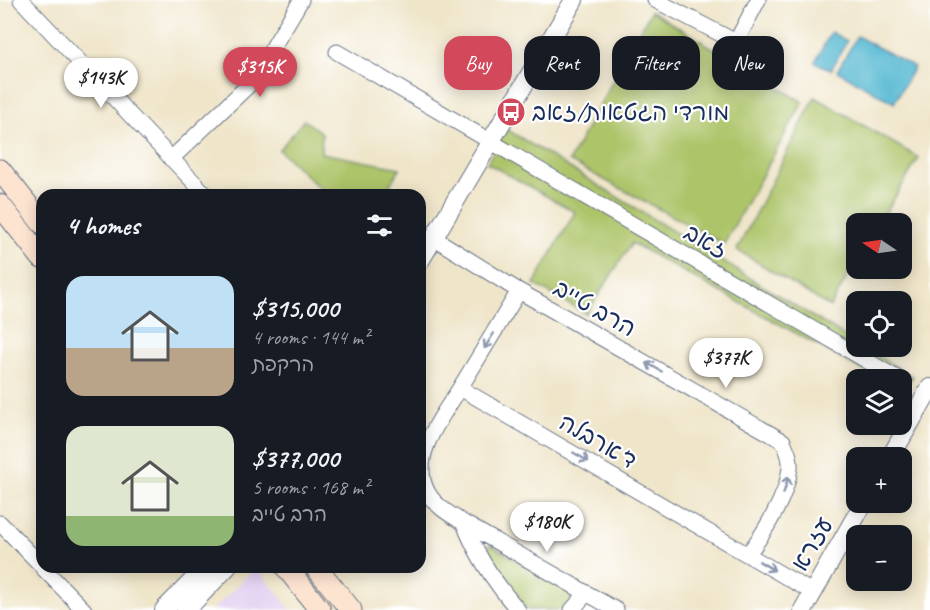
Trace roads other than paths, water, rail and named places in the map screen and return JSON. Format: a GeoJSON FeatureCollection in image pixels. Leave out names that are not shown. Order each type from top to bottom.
{"type":"FeatureCollection","features":[{"type":"Feature","properties":{"kind":"main road"},"geometry":{"type":"LineString","coordinates":[[0,170],[36,215]]}},
{"type":"Feature","properties":{"kind":"main road"},"geometry":{"type":"LineString","coordinates":[[0,205],[36,250]]}},
{"type":"Feature","properties":{"kind":"main road"},"geometry":{"type":"LineString","coordinates":[[291,573],[320,610]]}},
{"type":"Feature","properties":{"kind":"main road"},"geometry":{"type":"LineString","coordinates":[[321,573],[351,610]]}},
{"type":"Feature","properties":{"kind":"street"},"geometry":{"type":"LineString","coordinates":[[21,0],[200,189]]}},
{"type":"Feature","properties":{"kind":"street"},"geometry":{"type":"LineString","coordinates":[[171,159],[253,81],[301,0]]}},
{"type":"Feature","properties":{"kind":"street"},"geometry":{"type":"LineString","coordinates":[[426,251],[574,0]]}},
{"type":"Feature","properties":{"kind":"street"},"geometry":{"type":"LineString","coordinates":[[655,0],[736,42],[758,0]]}},
{"type":"Feature","properties":{"kind":"street","name":"זאב"},"geometry":{"type":"LineString","coordinates":[[337,52],[881,369]]}},
{"type":"Feature","properties":{"kind":"street","name":"הרב טייב"},"geometry":{"type":"LineString","coordinates":[[434,238],[519,291],[783,441],[789,453],[790,468],[784,490],[760,538],[748,554]]}},
{"type":"Feature","properties":{"kind":"street"},"geometry":{"type":"LineString","coordinates":[[426,449],[427,443],[519,291]]}},
{"type":"Feature","properties":{"kind":"street","name":"ד'ארבלה"},"geometry":{"type":"LineString","coordinates":[[460,388],[812,592]]}},
{"type":"Feature","properties":{"kind":"street"},"geometry":{"type":"LineString","coordinates":[[896,447],[930,388]]}},
{"type":"Feature","properties":{"kind":"street"},"geometry":{"type":"LineString","coordinates":[[426,488],[429,495],[442,508],[464,523],[616,610]]}},
{"type":"Feature","properties":{"kind":"street","name":"עזרא"},"geometry":{"type":"LineString","coordinates":[[802,610],[858,513]]}},
{"type":"Feature","properties":{"kind":"street"},"geometry":{"type":"LineString","coordinates":[[0,523],[36,561]]}},
{"type":"Feature","properties":{"kind":"street"},"geometry":{"type":"LineString","coordinates":[[464,523],[471,544],[481,561],[518,610]]}},
{"type":"Feature","properties":{"kind":"street"},"geometry":{"type":"LineString","coordinates":[[48,573],[84,610]]}},
{"type":"Feature","properties":{"kind":"street"},"geometry":{"type":"LineString","coordinates":[[164,610],[200,573]]}},
{"type":"Feature","properties":{"kind":"street"},"geometry":{"type":"LineString","coordinates":[[186,610],[221,573]]}},
{"type":"Feature","properties":{"kind":"street"},"geometry":{"type":"LineString","coordinates":[[572,610],[586,594]]}},
{"type":"Feature","properties":{"kind":"water"},"geometry":{"type":"Polygon","coordinates":[[[831,32],[847,41],[831,70],[815,62],[831,32]]]}},
{"type":"Feature","properties":{"kind":"water"},"geometry":{"type":"Polygon","coordinates":[[[857,36],[914,67],[894,103],[837,71],[857,36]]]}},
{"type":"Feature","properties":{"kind":"place","name":"מורדי הגטאות/זאב"},"geometry":{"type":"Point","coordinates":[511,112]}}]}
